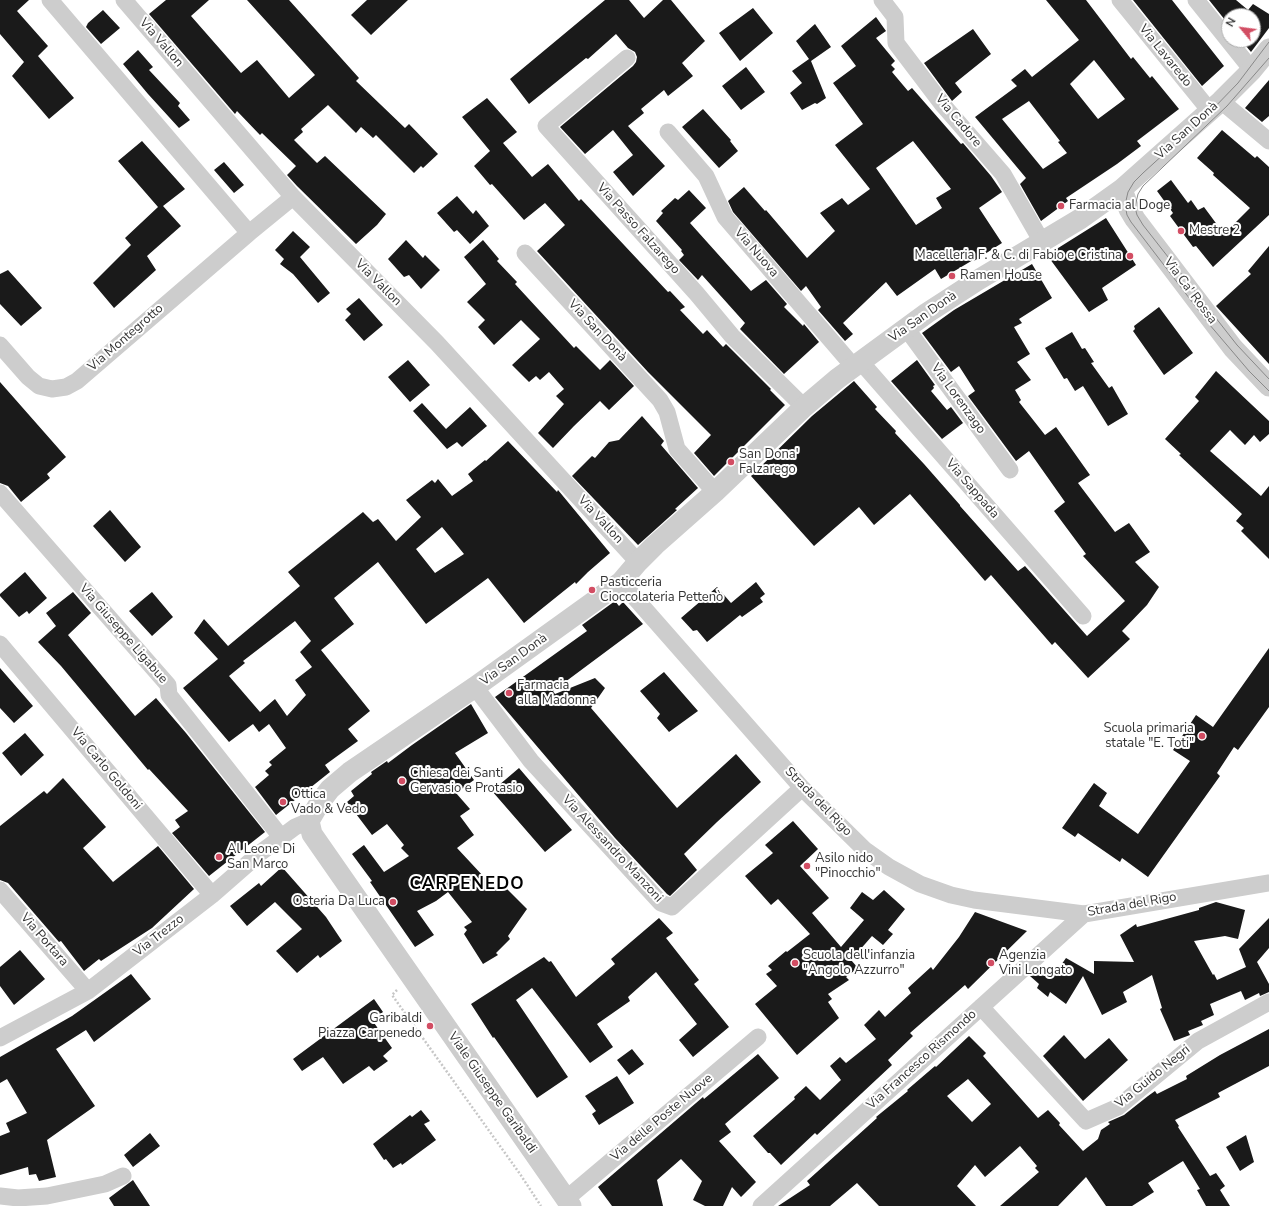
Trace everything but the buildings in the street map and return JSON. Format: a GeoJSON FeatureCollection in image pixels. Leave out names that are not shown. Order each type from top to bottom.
{"type":"FeatureCollection","features":[{"type":"Feature","properties":{"kind":"street"},"geometry":{"type":"LineString","coordinates":[[50,0],[249,233]]}},
{"type":"Feature","properties":{"kind":"street","name":"Via Cadore"},"geometry":{"type":"LineString","coordinates":[[882,0],[895,17],[896,43],[943,105],[1003,174],[1042,242]]}},
{"type":"Feature","properties":{"kind":"street","name":"Via Lavaredo"},"geometry":{"type":"LineString","coordinates":[[1120,0],[1215,106],[1269,141]]}},
{"type":"Feature","properties":{"kind":"street"},"geometry":{"type":"LineString","coordinates":[[1196,0],[1252,70]]}},
{"type":"Feature","properties":{"kind":"street","name":"Via Vallon"},"geometry":{"type":"LineString","coordinates":[[132,3],[293,197],[437,343],[638,562]]}},
{"type":"Feature","properties":{"kind":"street","name":"Via San Donà"},"geometry":{"type":"LineString","coordinates":[[309,821],[320,802],[330,789],[350,772],[476,687],[621,582],[655,545],[716,492],[804,407],[857,365],[906,328],[951,297],[1080,219],[1122,189],[1215,106],[1252,70],[1269,49]]}},
{"type":"Feature","properties":{"kind":"street","name":"Via Passo Falzarego"},"geometry":{"type":"LineString","coordinates":[[627,58],[546,126],[697,294],[732,336],[804,407]]}},
{"type":"Feature","properties":{"kind":"street","name":"Via Nuova"},"geometry":{"type":"LineString","coordinates":[[668,132],[706,176],[725,217],[857,365]]}},
{"type":"Feature","properties":{"kind":"street","name":"Via Ca' Rossa"},"geometry":{"type":"LineString","coordinates":[[1122,189],[1129,209],[1135,219],[1233,348],[1269,386]]}},
{"type":"Feature","properties":{"kind":"street","name":"Via Montegrotto"},"geometry":{"type":"LineString","coordinates":[[0,344],[28,377],[40,386],[52,389],[66,387],[76,381],[293,197]]}},
{"type":"Feature","properties":{"kind":"street","name":"Via San Donà"},"geometry":{"type":"LineString","coordinates":[[525,253],[660,400],[667,412],[677,449],[716,492]]}},
{"type":"Feature","properties":{"kind":"street","name":"Via Lorenzago"},"geometry":{"type":"LineString","coordinates":[[906,328],[1010,470]]}},
{"type":"Feature","properties":{"kind":"street","name":"Via Sappada"},"geometry":{"type":"LineString","coordinates":[[857,365],[1083,616]]}},
{"type":"Feature","properties":{"kind":"street","name":"Via Giuseppe Ligabue"},"geometry":{"type":"LineString","coordinates":[[0,493],[168,685],[169,695],[281,837]]}},
{"type":"Feature","properties":{"kind":"street","name":"Strada del Rigo"},"geometry":{"type":"LineString","coordinates":[[621,582],[802,788],[865,850],[889,867],[920,884],[951,895],[974,900],[1084,914],[1269,883]]}},
{"type":"Feature","properties":{"kind":"street","name":"Via Carlo Goldoni"},"geometry":{"type":"LineString","coordinates":[[0,644],[212,895]]}},
{"type":"Feature","properties":{"kind":"street","name":"Via Alessandro Manzoni"},"geometry":{"type":"LineString","coordinates":[[476,687],[536,767],[661,903],[672,907],[802,788]]}},
{"type":"Feature","properties":{"kind":"street","name":"Via Trezzo"},"geometry":{"type":"LineString","coordinates":[[0,1038],[88,991],[212,895],[260,853],[295,827],[309,821]]}},
{"type":"Feature","properties":{"kind":"street","name":"Viale Giuseppe Garibaldi"},"geometry":{"type":"LineString","coordinates":[[309,821],[312,834],[318,844],[568,1202]]}},
{"type":"Feature","properties":{"kind":"street","name":"Via Portara"},"geometry":{"type":"LineString","coordinates":[[0,890],[88,991]]}},
{"type":"Feature","properties":{"kind":"street","name":"Via Francesco Rismondo"},"geometry":{"type":"LineString","coordinates":[[761,1206],[1084,914]]}},
{"type":"Feature","properties":{"kind":"street","name":"Via Guido Negri"},"geometry":{"type":"LineString","coordinates":[[981,1007],[1086,1121],[1118,1107],[1198,1041],[1269,1002]]}},
{"type":"Feature","properties":{"kind":"street","name":"Via delle Poste Nuove"},"geometry":{"type":"LineString","coordinates":[[568,1202],[758,1036]]}},
{"type":"Feature","properties":{"kind":"street"},"geometry":{"type":"LineString","coordinates":[[0,1196],[18,1198],[47,1196],[105,1184],[123,1176]]}},
{"type":"Feature","properties":{"kind":"path"},"geometry":{"type":"LineString","coordinates":[[412,980],[392,995],[520,1174],[541,1206]]}},
{"type":"Feature","properties":{"kind":"tram line"},"geometry":{"type":"LineString","coordinates":[[1269,42],[1238,83],[1210,112],[1134,182],[1128,192],[1125,205],[1127,215],[1131,222],[1209,324],[1249,371],[1269,391]]}},
{"type":"Feature","properties":{"kind":"tram line"},"geometry":{"type":"LineString","coordinates":[[1269,58],[1227,106],[1143,186],[1138,194],[1135,207],[1137,215],[1143,225],[1237,345],[1269,379]]}},
{"type":"Feature","properties":{"kind":"place","name":"Farmacia al Doge"},"geometry":{"type":"Point","coordinates":[1061,206]}},
{"type":"Feature","properties":{"kind":"place","name":"Mestre 2"},"geometry":{"type":"Point","coordinates":[1181,231]}},
{"type":"Feature","properties":{"kind":"place","name":"Macelleria F. & C. di Fabio e Cristina"},"geometry":{"type":"Point","coordinates":[1130,256]}},
{"type":"Feature","properties":{"kind":"place","name":"Ramen House"},"geometry":{"type":"Point","coordinates":[952,276]}},
{"type":"Feature","properties":{"kind":"place","name":"San Dona' Falzarego"},"geometry":{"type":"Point","coordinates":[731,462]}},
{"type":"Feature","properties":{"kind":"place","name":"Pasticceria Cioccolateria Pettenò"},"geometry":{"type":"Point","coordinates":[592,590]}},
{"type":"Feature","properties":{"kind":"place","name":"Farmacia alla Madonna"},"geometry":{"type":"Point","coordinates":[509,693]}},
{"type":"Feature","properties":{"kind":"place","name":"Scuola primaria statale \"E. Toti\""},"geometry":{"type":"Point","coordinates":[1202,736]}},
{"type":"Feature","properties":{"kind":"place","name":"Chiesa dei Santi Gervasio e Protasio"},"geometry":{"type":"Point","coordinates":[402,781]}},
{"type":"Feature","properties":{"kind":"place","name":"Ottica Vado & Vedo"},"geometry":{"type":"Point","coordinates":[283,802]}},
{"type":"Feature","properties":{"kind":"place","name":"Al Leone Di San Marco"},"geometry":{"type":"Point","coordinates":[219,857]}},
{"type":"Feature","properties":{"kind":"place","name":"Asilo nido \"Pinocchio\""},"geometry":{"type":"Point","coordinates":[807,866]}},
{"type":"Feature","properties":{"kind":"place","name":"Osteria Da Luca"},"geometry":{"type":"Point","coordinates":[393,902]}},
{"type":"Feature","properties":{"kind":"place","name":"Scuola dell'infanzia \"Angolo Azzurro\""},"geometry":{"type":"Point","coordinates":[795,963]}},
{"type":"Feature","properties":{"kind":"place","name":"Agenzia Vini Longato"},"geometry":{"type":"Point","coordinates":[991,963]}},
{"type":"Feature","properties":{"kind":"place","name":"Garibaldi Piazza Carpenedo"},"geometry":{"type":"Point","coordinates":[430,1026]}},
{"type":"Feature","properties":{"kind":"district","name":"CARPENEDO"},"geometry":{"type":"Point","coordinates":[467,885]}}]}
